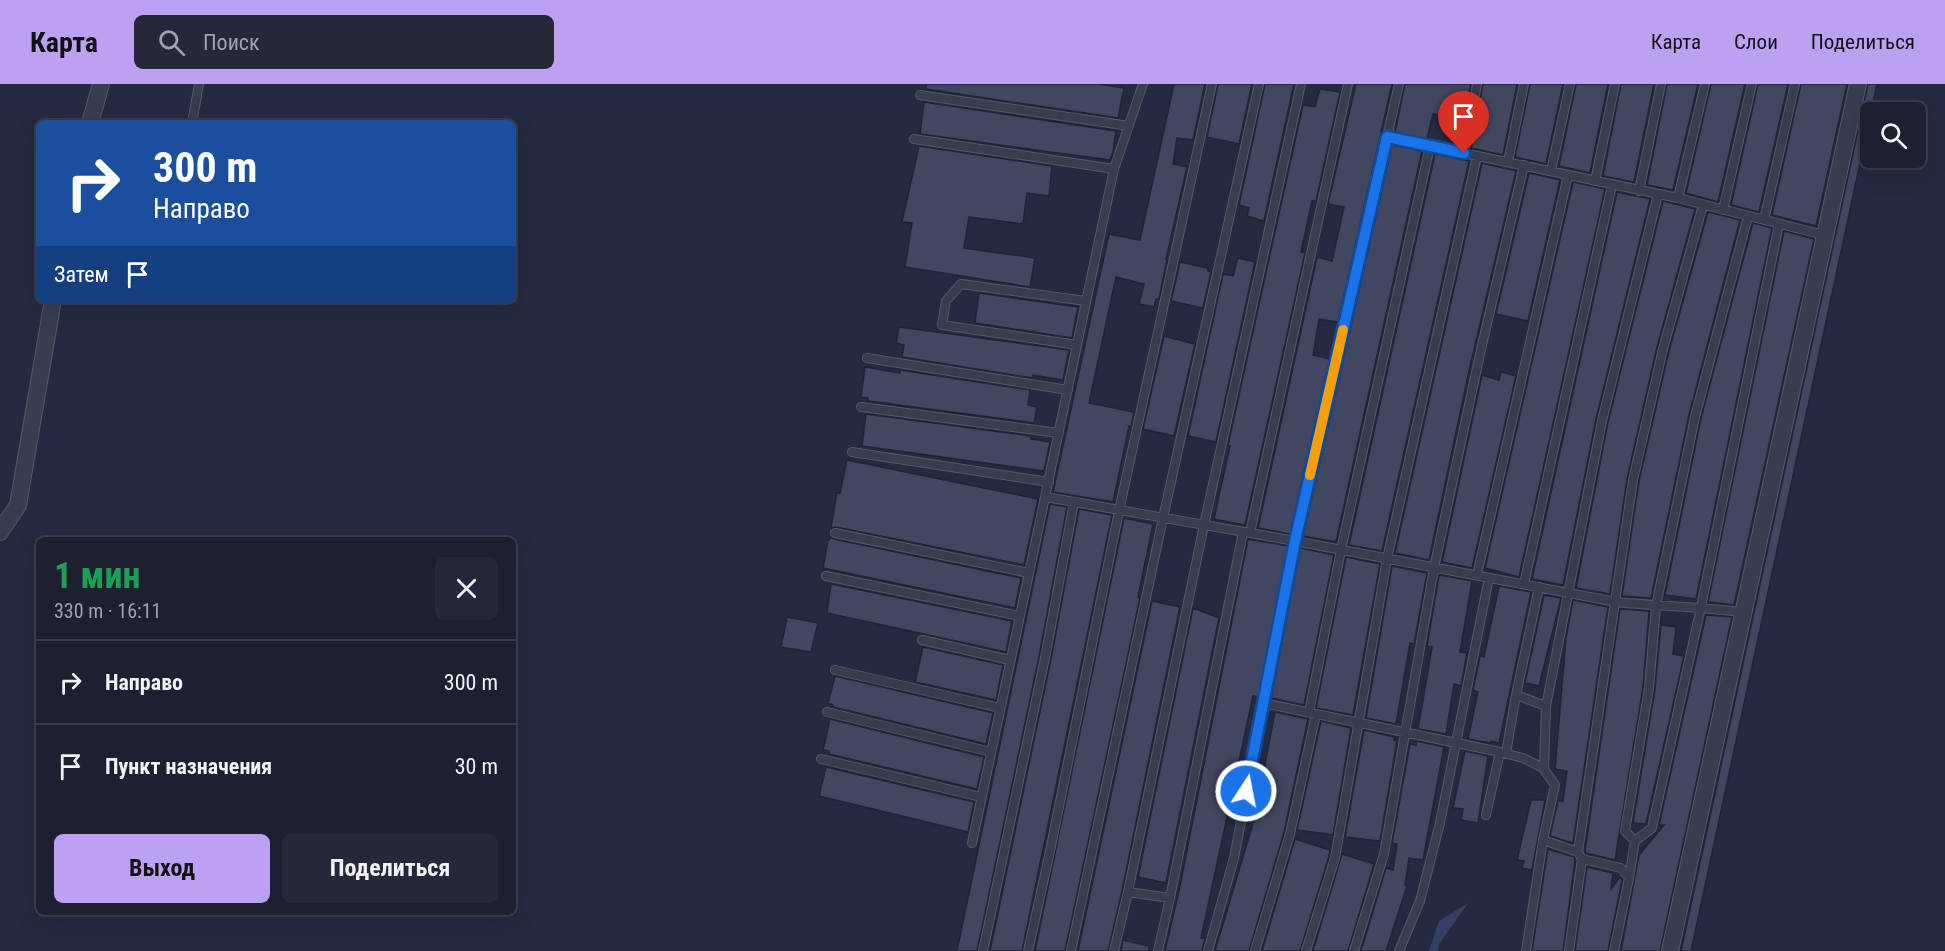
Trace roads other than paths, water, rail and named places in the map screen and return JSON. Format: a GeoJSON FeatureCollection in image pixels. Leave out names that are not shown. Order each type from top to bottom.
{"type":"FeatureCollection","features":[{"type":"Feature","properties":{"kind":"street"},"geometry":{"type":"LineString","coordinates":[[91,120],[101,84]]}},
{"type":"Feature","properties":{"kind":"street"},"geometry":{"type":"LineString","coordinates":[[1670,951],[1858,84]]}},
{"type":"Feature","properties":{"kind":"street"},"geometry":{"type":"LineString","coordinates":[[0,532],[18,505],[52,303]]}},
{"type":"Feature","properties":{"kind":"lane"},"geometry":{"type":"LineString","coordinates":[[193,120],[199,84]]}},
{"type":"Feature","properties":{"kind":"lane"},"geometry":{"type":"LineString","coordinates":[[972,843],[1114,169],[1143,84]]}},
{"type":"Feature","properties":{"kind":"lane"},"geometry":{"type":"LineString","coordinates":[[1028,951],[1119,511],[1212,84]]}},
{"type":"Feature","properties":{"kind":"lane"},"geometry":{"type":"LineString","coordinates":[[1071,951],[1162,518],[1259,84]]}},
{"type":"Feature","properties":{"kind":"lane"},"geometry":{"type":"LineString","coordinates":[[1114,951],[1204,525],[1301,84]]}},
{"type":"Feature","properties":{"kind":"lane"},"geometry":{"type":"LineString","coordinates":[[1158,951],[1246,533],[1348,84]]}},
{"type":"Feature","properties":{"kind":"lane"},"geometry":{"type":"LineString","coordinates":[[1208,951],[1234,858],[1295,541],[1399,84]]}},
{"type":"Feature","properties":{"kind":"lane"},"geometry":{"type":"LineString","coordinates":[[1464,153],[1477,84]]}},
{"type":"Feature","properties":{"kind":"lane"},"geometry":{"type":"LineString","coordinates":[[1508,162],[1524,84]]}},
{"type":"Feature","properties":{"kind":"lane"},"geometry":{"type":"LineString","coordinates":[[1551,171],[1570,84]]}},
{"type":"Feature","properties":{"kind":"lane"},"geometry":{"type":"LineString","coordinates":[[1595,181],[1615,84]]}},
{"type":"Feature","properties":{"kind":"lane"},"geometry":{"type":"LineString","coordinates":[[1639,190],[1661,84]]}},
{"type":"Feature","properties":{"kind":"lane"},"geometry":{"type":"LineString","coordinates":[[1678,198],[1705,84]]}},
{"type":"Feature","properties":{"kind":"lane"},"geometry":{"type":"LineString","coordinates":[[1723,210],[1752,84]]}},
{"type":"Feature","properties":{"kind":"lane"},"geometry":{"type":"LineString","coordinates":[[1764,220],[1795,84]]}},
{"type":"Feature","properties":{"kind":"lane"},"geometry":{"type":"LineString","coordinates":[[920,95],[1129,126]]}},
{"type":"Feature","properties":{"kind":"lane"},"geometry":{"type":"LineString","coordinates":[[1387,137],[1678,198],[1824,235]]}},
{"type":"Feature","properties":{"kind":"lane"},"geometry":{"type":"LineString","coordinates":[[914,139],[1114,169]]}},
{"type":"Feature","properties":{"kind":"lane"},"geometry":{"type":"LineString","coordinates":[[1255,951],[1290,834],[1341,550],[1430,146]]}},
{"type":"Feature","properties":{"kind":"lane"},"geometry":{"type":"LineString","coordinates":[[1306,951],[1335,858],[1387,559],[1477,156]]}},
{"type":"Feature","properties":{"kind":"lane"},"geometry":{"type":"LineString","coordinates":[[1354,951],[1384,854],[1434,568],[1477,366],[1524,165]]}},
{"type":"Feature","properties":{"kind":"lane"},"geometry":{"type":"LineString","coordinates":[[1477,576],[1568,176]]}},
{"type":"Feature","properties":{"kind":"lane"},"geometry":{"type":"LineString","coordinates":[[1524,584],[1612,185]]}},
{"type":"Feature","properties":{"kind":"lane"},"geometry":{"type":"LineString","coordinates":[[1544,769],[1546,706],[1602,421],[1658,194]]}},
{"type":"Feature","properties":{"kind":"lane"},"geometry":{"type":"LineString","coordinates":[[1569,951],[1580,855],[1633,480],[1663,349],[1702,205]]}},
{"type":"Feature","properties":{"kind":"lane"},"geometry":{"type":"LineString","coordinates":[[1635,841],[1625,831],[1648,688],[1656,606],[1695,417],[1748,216]]}},
{"type":"Feature","properties":{"kind":"lane"},"geometry":{"type":"LineString","coordinates":[[1614,951],[1635,841],[1652,828],[1701,607],[1779,224]]}},
{"type":"Feature","properties":{"kind":"lane"},"geometry":{"type":"LineString","coordinates":[[1077,345],[942,325],[946,301],[961,284],[1086,301]]}},
{"type":"Feature","properties":{"kind":"lane"},"geometry":{"type":"LineString","coordinates":[[867,358],[1068,390]]}},
{"type":"Feature","properties":{"kind":"lane"},"geometry":{"type":"LineString","coordinates":[[861,407],[1059,433]]}},
{"type":"Feature","properties":{"kind":"lane"},"geometry":{"type":"LineString","coordinates":[[852,452],[1049,482]]}},
{"type":"Feature","properties":{"kind":"lane"},"geometry":{"type":"LineString","coordinates":[[1046,497],[1295,541],[1616,602],[1742,612]]}},
{"type":"Feature","properties":{"kind":"lane"},"geometry":{"type":"LineString","coordinates":[[983,951],[1046,653],[1074,502]]}},
{"type":"Feature","properties":{"kind":"lane"},"geometry":{"type":"LineString","coordinates":[[835,533],[1029,573]]}},
{"type":"Feature","properties":{"kind":"lane"},"geometry":{"type":"LineString","coordinates":[[826,576],[1020,616]]}},
{"type":"Feature","properties":{"kind":"lane"},"geometry":{"type":"LineString","coordinates":[[1399,951],[1420,901],[1440,823],[1489,578]]}},
{"type":"Feature","properties":{"kind":"lane"},"geometry":{"type":"LineString","coordinates":[[1486,815],[1503,752],[1539,587]]}},
{"type":"Feature","properties":{"kind":"lane"},"geometry":{"type":"LineString","coordinates":[[922,640],[1010,660]]}},
{"type":"Feature","properties":{"kind":"lane"},"geometry":{"type":"LineString","coordinates":[[836,670],[1000,708]]}},
{"type":"Feature","properties":{"kind":"lane"},"geometry":{"type":"LineString","coordinates":[[1516,696],[1546,706]]}},
{"type":"Feature","properties":{"kind":"lane"},"geometry":{"type":"LineString","coordinates":[[1263,703],[1503,752],[1523,758],[1544,769],[1555,785],[1543,840],[1526,951]]}},
{"type":"Feature","properties":{"kind":"lane"},"geometry":{"type":"LineString","coordinates":[[827,712],[991,752]]}},
{"type":"Feature","properties":{"kind":"lane"},"geometry":{"type":"LineString","coordinates":[[821,759],[981,797]]}},
{"type":"Feature","properties":{"kind":"lane"},"geometry":{"type":"LineString","coordinates":[[1543,840],[1621,868],[1629,878]]}},
{"type":"Feature","properties":{"kind":"lane"},"geometry":{"type":"LineString","coordinates":[[1128,892],[1170,898]]}},
{"type":"Feature","properties":{"kind":"water"},"geometry":{"type":"Polygon","coordinates":[[[1468,903],[1439,944],[1438,951],[1429,951],[1439,921],[1468,903]]]}}]}
